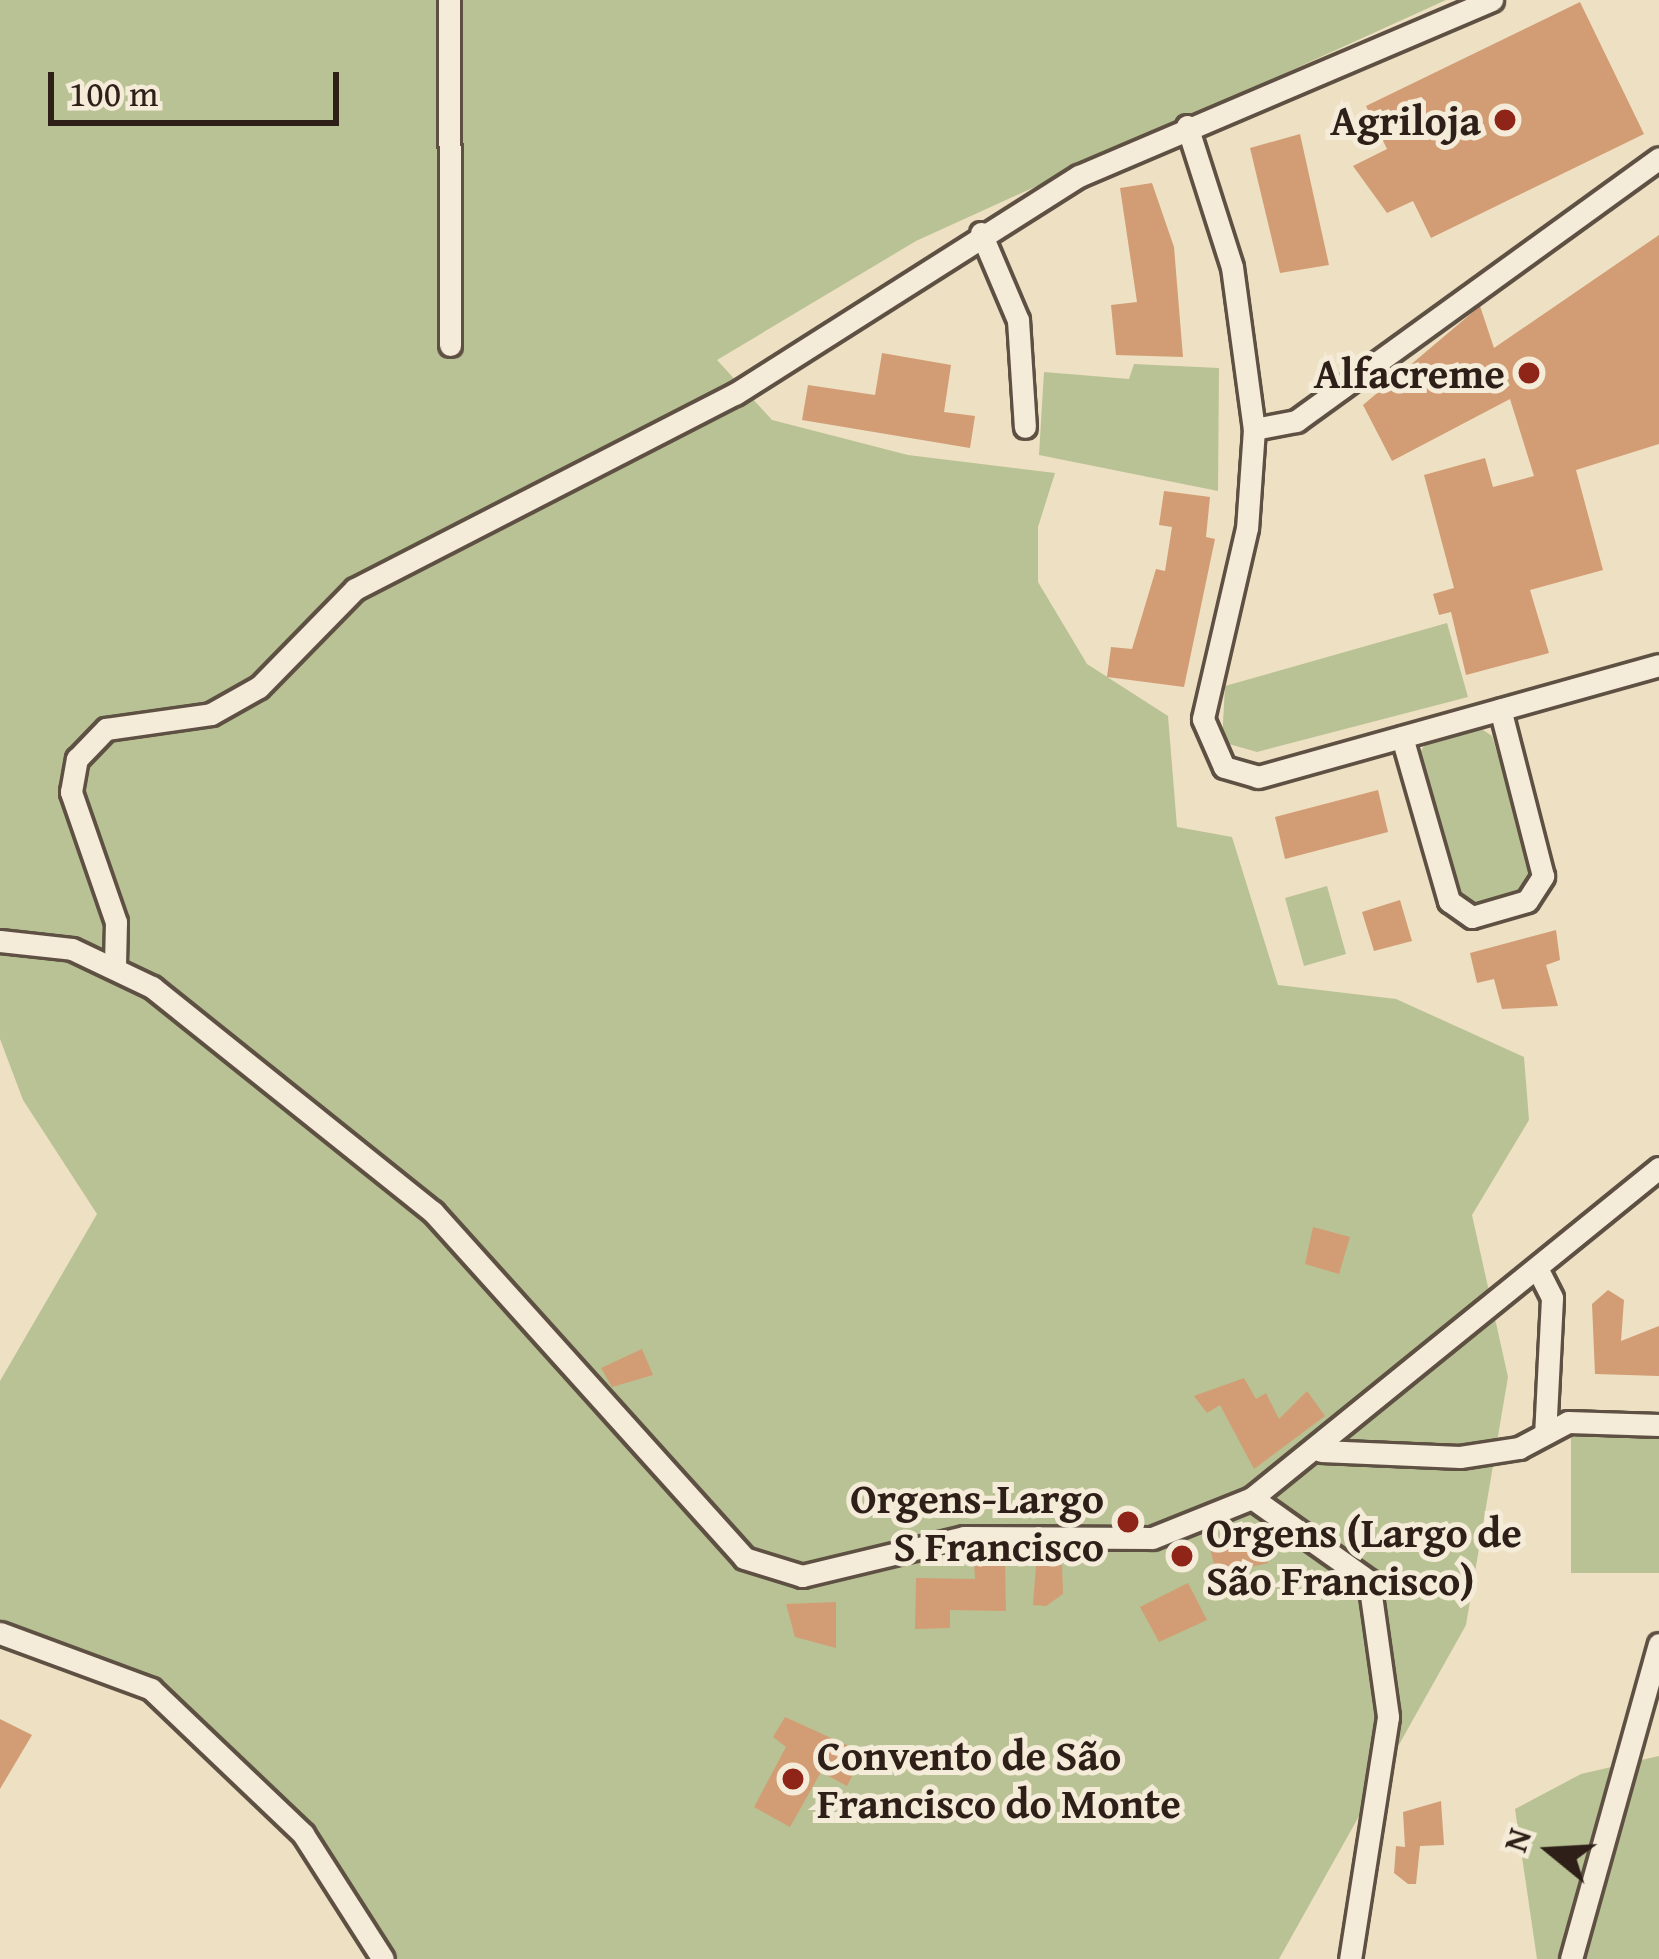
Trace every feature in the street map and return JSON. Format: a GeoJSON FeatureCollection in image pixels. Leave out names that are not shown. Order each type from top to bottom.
{"type":"FeatureCollection","features":[{"type":"Feature","properties":{"kind":"street"},"geometry":{"type":"LineString","coordinates":[[449,0],[450,345]]}},
{"type":"Feature","properties":{"kind":"street"},"geometry":{"type":"LineString","coordinates":[[115,965],[116,922],[71,792],[91,740],[106,728],[211,714],[259,687],[356,589],[735,394],[980,233],[1187,126],[1492,0]]}},
{"type":"Feature","properties":{"kind":"street"},"geometry":{"type":"LineString","coordinates":[[1187,126],[1232,267],[1253,429],[1254,484],[1204,740],[1224,767],[1258,777],[1659,665]]}},
{"type":"Feature","properties":{"kind":"street"},"geometry":{"type":"LineString","coordinates":[[1253,429],[1296,421],[1659,158]]}},
{"type":"Feature","properties":{"kind":"street"},"geometry":{"type":"LineString","coordinates":[[980,233],[1018,320],[1025,427]]}},
{"type":"Feature","properties":{"kind":"street"},"geometry":{"type":"LineString","coordinates":[[1402,737],[1449,901],[1472,917],[1527,901],[1544,876],[1500,709]]}},
{"type":"Feature","properties":{"kind":"street"},"geometry":{"type":"LineString","coordinates":[[0,941],[38,941],[115,965],[433,1212],[744,1558],[802,1576],[964,1537],[1152,1538],[1252,1498],[1322,1451],[1659,1168]]}},
{"type":"Feature","properties":{"kind":"street"},"geometry":{"type":"LineString","coordinates":[[1538,1270],[1552,1298],[1545,1434]]}},
{"type":"Feature","properties":{"kind":"street"},"geometry":{"type":"LineString","coordinates":[[1322,1451],[1460,1457],[1545,1434],[1568,1422],[1659,1425]]}},
{"type":"Feature","properties":{"kind":"street"},"geometry":{"type":"LineString","coordinates":[[1252,1498],[1370,1581],[1388,1717],[1350,1959]]}},
{"type":"Feature","properties":{"kind":"street"},"geometry":{"type":"LineString","coordinates":[[0,1633],[126,1672],[302,1834],[383,1959]]}},
{"type":"Feature","properties":{"kind":"street"},"geometry":{"type":"LineString","coordinates":[[1571,1959],[1659,1644]]}},
{"type":"Feature","properties":{"kind":"green space"},"geometry":{"type":"Polygon","coordinates":[[[0,0],[1446,0],[916,241],[717,360],[772,420],[908,455],[1055,473],[1038,527],[1038,582],[1087,664],[1168,716],[1177,827],[1232,837],[1278,985],[1396,999],[1524,1057],[1529,1120],[1472,1215],[1508,1377],[1466,1625],[1279,1959],[383,1959],[231,1765],[126,1672],[0,1622],[0,1381],[97,1214],[23,1100],[0,1039],[0,0]]]}},
{"type":"Feature","properties":{"kind":"green space"},"geometry":{"type":"Polygon","coordinates":[[[1134,364],[1219,368],[1218,491],[1039,455],[1044,372],[1129,379],[1134,364]]]}},
{"type":"Feature","properties":{"kind":"green space"},"geometry":{"type":"Polygon","coordinates":[[[1447,623],[1468,697],[1257,752],[1222,742],[1225,686],[1447,623]]]}},
{"type":"Feature","properties":{"kind":"green space"},"geometry":{"type":"Polygon","coordinates":[[[1477,726],[1492,736],[1533,874],[1523,894],[1475,907],[1457,899],[1418,756],[1428,739],[1477,726]]]}},
{"type":"Feature","properties":{"kind":"green space"},"geometry":{"type":"Polygon","coordinates":[[[1327,886],[1346,954],[1304,966],[1285,898],[1327,886]]]}},
{"type":"Feature","properties":{"kind":"green space"},"geometry":{"type":"Polygon","coordinates":[[[1659,1433],[1659,1573],[1571,1573],[1571,1434],[1659,1433]]]}},
{"type":"Feature","properties":{"kind":"green space"},"geometry":{"type":"Polygon","coordinates":[[[1659,1756],[1659,1959],[1537,1959],[1515,1809],[1581,1774],[1659,1756]]]}},
{"type":"Feature","properties":{"kind":"building","name":"Agriloja"},"geometry":{"type":"Polygon","coordinates":[[[1580,2],[1644,134],[1431,238],[1413,201],[1387,213],[1353,166],[1387,149],[1366,106],[1580,2]]]}},
{"type":"Feature","properties":{"kind":"building"},"geometry":{"type":"Polygon","coordinates":[[[1300,134],[1329,265],[1280,273],[1250,148],[1300,134]]]}},
{"type":"Feature","properties":{"kind":"building"},"geometry":{"type":"Polygon","coordinates":[[[1152,183],[1174,247],[1183,357],[1116,355],[1111,305],[1137,302],[1120,188],[1152,183]]]}},
{"type":"Feature","properties":{"kind":"building","name":"Alfacreme"},"geometry":{"type":"Polygon","coordinates":[[[1659,235],[1659,444],[1576,470],[1603,570],[1530,590],[1549,653],[1466,675],[1451,612],[1439,615],[1433,594],[1454,588],[1424,475],[1485,458],[1493,487],[1534,476],[1510,399],[1392,461],[1363,405],[1480,306],[1494,348],[1659,235]]]}},
{"type":"Feature","properties":{"kind":"building"},"geometry":{"type":"Polygon","coordinates":[[[882,353],[951,365],[944,412],[975,416],[970,448],[802,420],[808,385],[875,395],[882,353]]]}},
{"type":"Feature","properties":{"kind":"building"},"geometry":{"type":"Polygon","coordinates":[[[1164,491],[1210,497],[1206,537],[1215,539],[1184,687],[1107,677],[1111,647],[1132,649],[1156,569],[1165,571],[1172,527],[1159,525],[1164,491]]]}},
{"type":"Feature","properties":{"kind":"building"},"geometry":{"type":"Polygon","coordinates":[[[1378,790],[1388,832],[1285,859],[1275,817],[1378,790]]]}},
{"type":"Feature","properties":{"kind":"building"},"geometry":{"type":"Polygon","coordinates":[[[1400,900],[1412,941],[1374,951],[1362,912],[1400,900]]]}},
{"type":"Feature","properties":{"kind":"building"},"geometry":{"type":"Polygon","coordinates":[[[1556,930],[1560,960],[1546,965],[1558,1006],[1502,1009],[1494,979],[1477,983],[1470,953],[1556,930]]]}},
{"type":"Feature","properties":{"kind":"building"},"geometry":{"type":"Polygon","coordinates":[[[1313,1227],[1350,1237],[1339,1274],[1305,1264],[1313,1227]]]}},
{"type":"Feature","properties":{"kind":"building"},"geometry":{"type":"Polygon","coordinates":[[[1608,1290],[1624,1300],[1621,1341],[1659,1326],[1659,1376],[1595,1374],[1592,1304],[1608,1290]]]}},
{"type":"Feature","properties":{"kind":"building"},"geometry":{"type":"Polygon","coordinates":[[[642,1349],[653,1375],[612,1387],[601,1368],[642,1349]]]}},
{"type":"Feature","properties":{"kind":"building"},"geometry":{"type":"Polygon","coordinates":[[[1244,1378],[1256,1399],[1266,1393],[1279,1419],[1307,1391],[1325,1416],[1254,1469],[1220,1405],[1207,1413],[1194,1396],[1244,1378]]]}},
{"type":"Feature","properties":{"kind":"building"},"geometry":{"type":"Polygon","coordinates":[[[1262,1535],[1268,1563],[1217,1575],[1210,1549],[1262,1535]]]}},
{"type":"Feature","properties":{"kind":"building"},"geometry":{"type":"Polygon","coordinates":[[[1005,1560],[1006,1611],[950,1610],[950,1628],[915,1629],[916,1578],[975,1579],[974,1561],[1005,1560]]]}},
{"type":"Feature","properties":{"kind":"building"},"geometry":{"type":"Polygon","coordinates":[[[1036,1565],[1062,1565],[1063,1594],[1046,1606],[1033,1605],[1036,1565]]]}},
{"type":"Feature","properties":{"kind":"building"},"geometry":{"type":"Polygon","coordinates":[[[1188,1583],[1207,1620],[1159,1642],[1140,1607],[1188,1583]]]}},
{"type":"Feature","properties":{"kind":"building"},"geometry":{"type":"Polygon","coordinates":[[[836,1602],[836,1648],[795,1637],[786,1604],[836,1602]]]}},
{"type":"Feature","properties":{"kind":"building","name":"Convento de São Francisco do Monte"},"geometry":{"type":"Polygon","coordinates":[[[785,1717],[864,1753],[847,1786],[821,1772],[790,1827],[754,1807],[786,1747],[773,1737],[785,1717]]]}},
{"type":"Feature","properties":{"kind":"building"},"geometry":{"type":"Polygon","coordinates":[[[0,1719],[32,1735],[0,1789],[0,1719]]]}},
{"type":"Feature","properties":{"kind":"building"},"geometry":{"type":"Polygon","coordinates":[[[1441,1801],[1444,1845],[1420,1846],[1416,1884],[1408,1884],[1394,1873],[1396,1846],[1405,1847],[1403,1812],[1441,1801]]]}},
{"type":"Feature","properties":{"kind":"place","name":"Agriloja"},"geometry":{"type":"Point","coordinates":[1505,120]}},
{"type":"Feature","properties":{"kind":"place","name":"Alfacreme"},"geometry":{"type":"Point","coordinates":[1529,373]}},
{"type":"Feature","properties":{"kind":"place","name":"Orgens-Largo S Francisco"},"geometry":{"type":"Point","coordinates":[1128,1522]}},
{"type":"Feature","properties":{"kind":"place","name":"Orgens (Largo de São Francisco)"},"geometry":{"type":"Point","coordinates":[1182,1556]}},
{"type":"Feature","properties":{"kind":"place","name":"Convento de São Francisco do Monte"},"geometry":{"type":"Point","coordinates":[793,1779]}}]}
